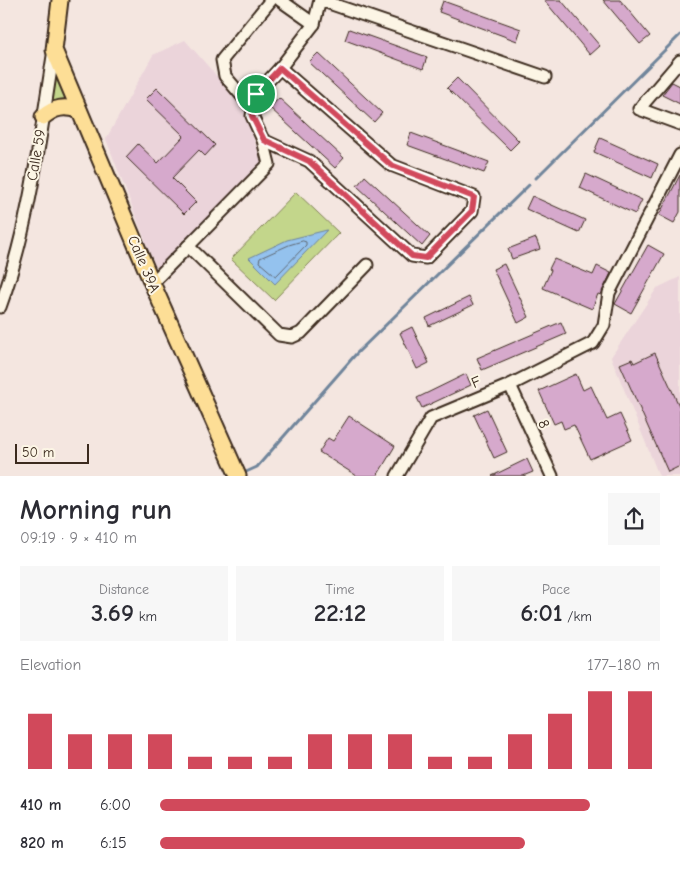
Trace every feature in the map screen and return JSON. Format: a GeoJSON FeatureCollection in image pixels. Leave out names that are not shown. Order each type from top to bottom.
{"type":"FeatureCollection","features":[{"type":"Feature","properties":{"kind":"main road","name":"Calle 59"},"geometry":{"type":"LineString","coordinates":[[54,50],[60,0]]}},
{"type":"Feature","properties":{"kind":"main road","name":"Calle 39A"},"geometry":{"type":"LineString","coordinates":[[54,50],[152,284],[238,476]]}},
{"type":"Feature","properties":{"kind":"main road"},"geometry":{"type":"LineString","coordinates":[[43,117],[52,109],[60,107],[79,110]]}},
{"type":"Feature","properties":{"kind":"street"},"geometry":{"type":"LineString","coordinates":[[253,109],[224,76],[222,60],[271,0]]}},
{"type":"Feature","properties":{"kind":"street"},"geometry":{"type":"LineString","coordinates":[[280,0],[314,24]]}},
{"type":"Feature","properties":{"kind":"street"},"geometry":{"type":"LineString","coordinates":[[152,284],[269,164],[264,140],[252,116],[256,94],[280,68],[314,24],[320,0],[545,77]]}},
{"type":"Feature","properties":{"kind":"street","name":"Calle 59"},"geometry":{"type":"LineString","coordinates":[[0,307],[12,276],[24,223],[54,50]]}},
{"type":"Feature","properties":{"kind":"street"},"geometry":{"type":"LineString","coordinates":[[680,61],[639,109],[680,124]]}},
{"type":"Feature","properties":{"kind":"street"},"geometry":{"type":"LineString","coordinates":[[264,140],[309,161],[412,256],[426,258],[472,211],[474,197],[391,165],[280,68]]}},
{"type":"Feature","properties":{"kind":"street","name":"F"},"geometry":{"type":"LineString","coordinates":[[397,476],[431,418],[510,385],[593,343],[604,325],[609,293],[680,155]]}},
{"type":"Feature","properties":{"kind":"street"},"geometry":{"type":"LineString","coordinates":[[188,246],[279,335],[286,336],[301,333],[367,265]]}},
{"type":"Feature","properties":{"kind":"street","name":"8"},"geometry":{"type":"LineString","coordinates":[[510,385],[552,476]]}},
{"type":"Feature","properties":{"kind":"shaded area"},"geometry":{"type":"Polygon","coordinates":[[[185,40],[243,106],[261,161],[257,172],[160,267],[155,266],[106,139],[153,55],[185,40]]]}},
{"type":"Feature","properties":{"kind":"shaded area"},"geometry":{"type":"Polygon","coordinates":[[[680,277],[680,476],[659,476],[611,357],[657,288],[680,277]]]}},
{"type":"Feature","properties":{"kind":"green space"},"geometry":{"type":"Polygon","coordinates":[[[56,71],[68,101],[51,103],[56,71]]]}},
{"type":"Feature","properties":{"kind":"green space"},"geometry":{"type":"Polygon","coordinates":[[[296,192],[339,233],[274,300],[231,259],[296,192]]]}},
{"type":"Feature","properties":{"kind":"water"},"geometry":{"type":"Polygon","coordinates":[[[327,230],[275,284],[249,258],[287,240],[327,230]]]}},
{"type":"Feature","properties":{"kind":"building"},"geometry":{"type":"Polygon","coordinates":[[[544,0],[561,0],[600,46],[590,55],[544,0]]]}},
{"type":"Feature","properties":{"kind":"building"},"geometry":{"type":"Polygon","coordinates":[[[603,0],[620,0],[650,36],[640,44],[603,0]]]}},
{"type":"Feature","properties":{"kind":"building"},"geometry":{"type":"Polygon","coordinates":[[[443,1],[521,29],[517,41],[439,12],[443,1]]]}},
{"type":"Feature","properties":{"kind":"building"},"geometry":{"type":"Polygon","coordinates":[[[349,29],[427,57],[423,69],[345,40],[349,29]]]}},
{"type":"Feature","properties":{"kind":"building"},"geometry":{"type":"Polygon","coordinates":[[[318,53],[382,113],[374,122],[309,62],[318,53]]]}},
{"type":"Feature","properties":{"kind":"building"},"geometry":{"type":"Polygon","coordinates":[[[457,78],[519,141],[510,150],[447,88],[457,78]]]}},
{"type":"Feature","properties":{"kind":"building"},"geometry":{"type":"Polygon","coordinates":[[[672,82],[680,86],[680,104],[662,95],[672,82]]]}},
{"type":"Feature","properties":{"kind":"building"},"geometry":{"type":"Polygon","coordinates":[[[157,88],[215,145],[205,156],[199,150],[172,178],[196,202],[184,214],[126,157],[138,144],[158,163],[184,136],[146,99],[157,88]]]}},
{"type":"Feature","properties":{"kind":"building"},"geometry":{"type":"Polygon","coordinates":[[[279,98],[344,158],[335,168],[270,108],[279,98]]]}},
{"type":"Feature","properties":{"kind":"building"},"geometry":{"type":"Polygon","coordinates":[[[411,133],[489,162],[484,173],[407,145],[411,133]]]}},
{"type":"Feature","properties":{"kind":"building"},"geometry":{"type":"Polygon","coordinates":[[[600,138],[658,164],[652,178],[594,152],[600,138]]]}},
{"type":"Feature","properties":{"kind":"building"},"geometry":{"type":"Polygon","coordinates":[[[586,174],[642,200],[635,214],[580,188],[586,174]]]}},
{"type":"Feature","properties":{"kind":"building"},"geometry":{"type":"Polygon","coordinates":[[[680,175],[680,212],[674,223],[659,215],[680,175]]]}},
{"type":"Feature","properties":{"kind":"building"},"geometry":{"type":"Polygon","coordinates":[[[365,176],[430,236],[422,246],[357,186],[365,176]]]}},
{"type":"Feature","properties":{"kind":"building"},"geometry":{"type":"Polygon","coordinates":[[[532,196],[585,220],[579,233],[526,209],[532,196]]]}},
{"type":"Feature","properties":{"kind":"building"},"geometry":{"type":"Polygon","coordinates":[[[536,238],[540,249],[512,259],[508,249],[536,238]]]}},
{"type":"Feature","properties":{"kind":"building"},"geometry":{"type":"Polygon","coordinates":[[[648,245],[664,254],[631,313],[615,304],[648,245]]]}},
{"type":"Feature","properties":{"kind":"building"},"geometry":{"type":"Polygon","coordinates":[[[554,259],[593,275],[597,266],[611,273],[601,295],[598,294],[592,309],[543,288],[554,259]]]}},
{"type":"Feature","properties":{"kind":"building"},"geometry":{"type":"Polygon","coordinates":[[[504,264],[529,317],[518,323],[493,269],[504,264]]]}},
{"type":"Feature","properties":{"kind":"building"},"geometry":{"type":"Polygon","coordinates":[[[469,297],[473,305],[429,326],[426,318],[469,297]]]}},
{"type":"Feature","properties":{"kind":"building"},"geometry":{"type":"Polygon","coordinates":[[[561,322],[566,334],[482,370],[477,358],[561,322]]]}},
{"type":"Feature","properties":{"kind":"building"},"geometry":{"type":"Polygon","coordinates":[[[412,327],[429,363],[417,369],[400,333],[412,327]]]}},
{"type":"Feature","properties":{"kind":"building"},"geometry":{"type":"Polygon","coordinates":[[[655,353],[680,408],[680,466],[668,472],[620,364],[632,359],[634,363],[655,353]]]}},
{"type":"Feature","properties":{"kind":"building"},"geometry":{"type":"Polygon","coordinates":[[[466,374],[471,385],[422,408],[417,398],[466,374]]]}},
{"type":"Feature","properties":{"kind":"building"},"geometry":{"type":"Polygon","coordinates":[[[576,374],[583,390],[591,386],[607,420],[620,414],[632,440],[590,459],[574,425],[564,429],[561,421],[554,424],[539,391],[576,374]]]}},
{"type":"Feature","properties":{"kind":"building"},"geometry":{"type":"Polygon","coordinates":[[[487,409],[507,452],[494,458],[474,415],[487,409]]]}},
{"type":"Feature","properties":{"kind":"building"},"geometry":{"type":"Polygon","coordinates":[[[349,416],[395,446],[377,476],[357,476],[319,452],[328,438],[333,441],[349,416]]]}},
{"type":"Feature","properties":{"kind":"building"},"geometry":{"type":"Polygon","coordinates":[[[527,459],[533,472],[523,476],[492,476],[527,459]]]}},
{"type":"Feature","properties":{"kind":"waterway"},"geometry":{"type":"LineString","coordinates":[[536,178],[680,35]]}},
{"type":"Feature","properties":{"kind":"waterway"},"geometry":{"type":"LineString","coordinates":[[246,472],[257,467],[356,354],[529,185]]}},
{"type":"Feature","properties":{"kind":"route"},"geometry":{"type":"LineString","coordinates":[[280,68],[391,165],[474,197],[472,211],[426,258],[412,256],[309,161],[264,140],[252,116],[256,94],[280,68]]}}]}
